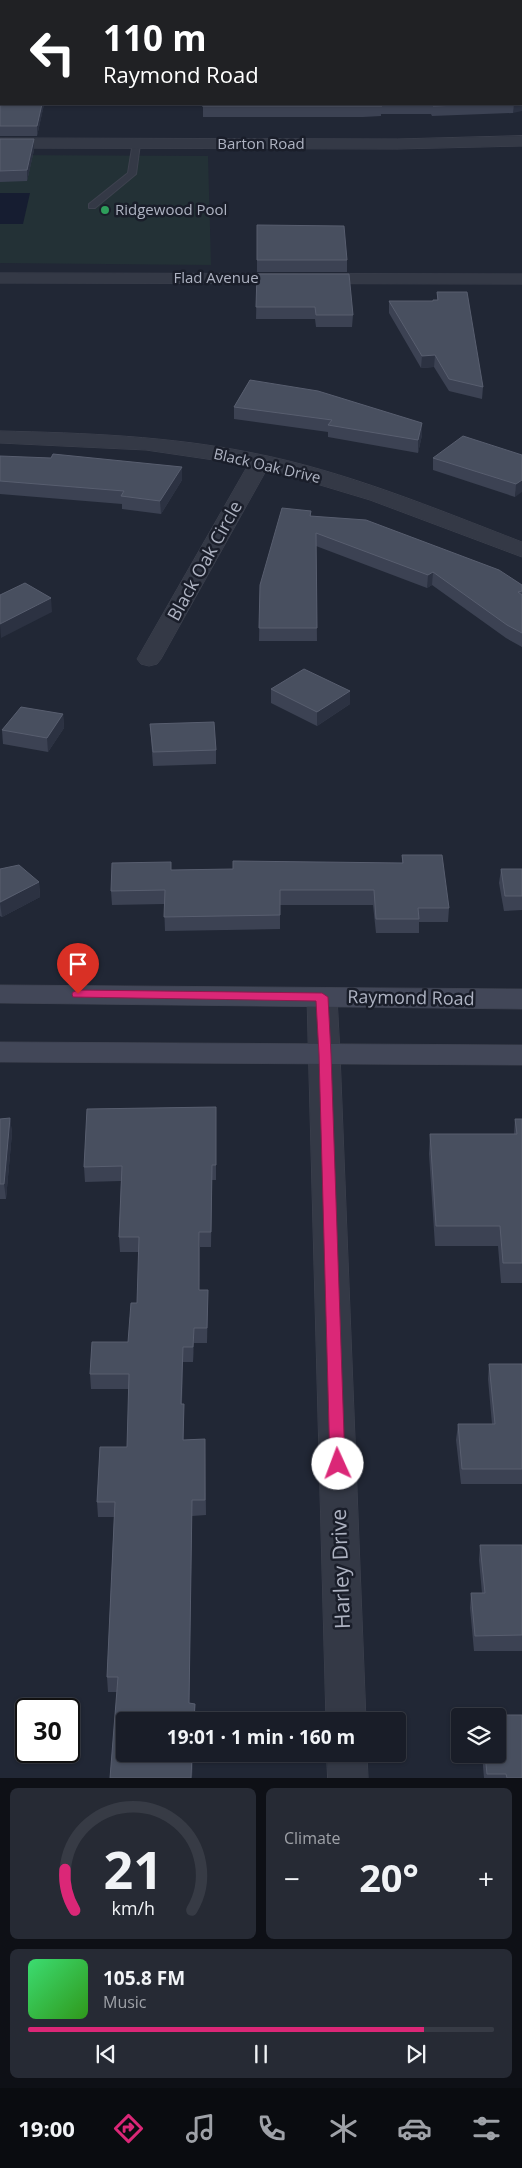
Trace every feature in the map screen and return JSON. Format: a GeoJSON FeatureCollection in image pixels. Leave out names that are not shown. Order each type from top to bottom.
{"type":"FeatureCollection","features":[{"type":"Feature","properties":{"kind":"main road","name":"Raymond Road"},"geometry":{"type":"LineString","coordinates":[[0,994],[522,999]]}},
{"type":"Feature","properties":{"kind":"main road"},"geometry":{"type":"LineString","coordinates":[[0,1052],[522,1055]]}},
{"type":"Feature","properties":{"kind":"street","name":"Barton Road"},"geometry":{"type":"LineString","coordinates":[[0,143],[397,144],[522,141]]}},
{"type":"Feature","properties":{"kind":"street","name":"Flad Avenue"},"geometry":{"type":"LineString","coordinates":[[0,278],[522,280]]}},
{"type":"Feature","properties":{"kind":"street","name":"Black Oak Drive"},"geometry":{"type":"LineString","coordinates":[[0,437],[121,440],[182,446],[289,468],[380,497],[522,550]]}},
{"type":"Feature","properties":{"kind":"street","name":"Black Oak Circle"},"geometry":{"type":"LineString","coordinates":[[149,659],[260,462]]}},
{"type":"Feature","properties":{"kind":"street","name":"Harley Drive"},"geometry":{"type":"LineString","coordinates":[[322,997],[346,1712]]}},
{"type":"Feature","properties":{"kind":"street"},"geometry":{"type":"LineString","coordinates":[[347,1762],[348,1778]]}},
{"type":"Feature","properties":{"kind":"lane"},"geometry":{"type":"LineString","coordinates":[[92,206],[132,174],[136,144]]}},
{"type":"Feature","properties":{"kind":"shaded area","name":"Ridgewood Pool"},"geometry":{"type":"Polygon","coordinates":[[[0,155],[208,156],[211,265],[0,263],[0,155]]]}},
{"type":"Feature","properties":{"kind":"water"},"geometry":{"type":"Polygon","coordinates":[[[0,193],[30,193],[23,224],[0,224],[0,193]]]}},
{"type":"Feature","properties":{"kind":"building"},"geometry":{"type":"Polygon","coordinates":[[[0,105],[42,105],[37,126],[0,126],[0,105]]]}},
{"type":"Feature","properties":{"kind":"building"},"geometry":{"type":"Polygon","coordinates":[[[382,105],[382,106],[202,106],[382,105]]]}},
{"type":"Feature","properties":{"kind":"building"},"geometry":{"type":"Polygon","coordinates":[[[0,139],[34,139],[27,170],[0,171],[0,139]]]}},
{"type":"Feature","properties":{"kind":"building"},"geometry":{"type":"Polygon","coordinates":[[[257,225],[344,226],[347,260],[257,260],[257,225]]]}},
{"type":"Feature","properties":{"kind":"building"},"geometry":{"type":"Polygon","coordinates":[[[257,274],[349,274],[353,315],[316,315],[315,307],[256,307],[257,274]]]}},
{"type":"Feature","properties":{"kind":"building"},"geometry":{"type":"Polygon","coordinates":[[[437,292],[467,292],[483,387],[449,379],[435,355],[422,356],[389,301],[433,301],[438,300],[437,292]]]}},
{"type":"Feature","properties":{"kind":"building"},"geometry":{"type":"Polygon","coordinates":[[[250,380],[318,391],[422,423],[418,440],[328,425],[332,420],[234,407],[250,380]]]}},
{"type":"Feature","properties":{"kind":"building"},"geometry":{"type":"Polygon","coordinates":[[[463,436],[522,455],[522,480],[516,484],[433,458],[463,436]]]}},
{"type":"Feature","properties":{"kind":"building"},"geometry":{"type":"Polygon","coordinates":[[[53,454],[182,467],[160,501],[121,496],[124,491],[0,481],[0,456],[51,458],[53,454]]]}},
{"type":"Feature","properties":{"kind":"building"},"geometry":{"type":"Polygon","coordinates":[[[282,508],[311,511],[310,516],[366,520],[499,570],[522,585],[522,591],[518,592],[522,595],[522,633],[507,625],[433,572],[428,575],[316,533],[317,628],[259,628],[260,585],[282,508]]]}},
{"type":"Feature","properties":{"kind":"building"},"geometry":{"type":"Polygon","coordinates":[[[25,583],[51,598],[0,624],[0,595],[25,583]]]}},
{"type":"Feature","properties":{"kind":"building"},"geometry":{"type":"Polygon","coordinates":[[[304,669],[350,691],[317,712],[271,689],[304,669]]]}},
{"type":"Feature","properties":{"kind":"building"},"geometry":{"type":"Polygon","coordinates":[[[21,707],[63,714],[47,738],[2,730],[21,707]]]}},
{"type":"Feature","properties":{"kind":"building"},"geometry":{"type":"Polygon","coordinates":[[[214,722],[216,750],[153,752],[150,724],[214,722]]]}},
{"type":"Feature","properties":{"kind":"building"},"geometry":{"type":"Polygon","coordinates":[[[402,855],[442,855],[449,908],[418,908],[419,919],[376,919],[374,890],[280,890],[280,915],[164,917],[165,890],[111,891],[112,863],[171,862],[171,870],[233,869],[233,861],[403,863],[402,855]]]}},
{"type":"Feature","properties":{"kind":"building"},"geometry":{"type":"Polygon","coordinates":[[[19,865],[39,882],[0,902],[0,869],[19,865]]]}},
{"type":"Feature","properties":{"kind":"building"},"geometry":{"type":"Polygon","coordinates":[[[501,869],[522,869],[522,896],[505,896],[501,869]]]}},
{"type":"Feature","properties":{"kind":"building"},"geometry":{"type":"Polygon","coordinates":[[[216,1107],[216,1165],[212,1165],[211,1232],[199,1232],[199,1290],[208,1290],[207,1328],[194,1328],[193,1347],[183,1347],[181,1404],[184,1404],[183,1440],[205,1439],[205,1500],[192,1500],[189,1703],[195,1704],[195,1712],[116,1712],[116,1762],[192,1762],[191,1778],[110,1778],[118,1677],[107,1677],[115,1502],[97,1502],[100,1447],[127,1447],[129,1374],[90,1374],[92,1342],[128,1342],[131,1303],[137,1303],[139,1237],[119,1237],[122,1166],[84,1167],[87,1109],[216,1107]]]}},
{"type":"Feature","properties":{"kind":"building"},"geometry":{"type":"Polygon","coordinates":[[[10,1118],[4,1184],[0,1184],[0,1119],[10,1118]]]}},
{"type":"Feature","properties":{"kind":"building"},"geometry":{"type":"Polygon","coordinates":[[[515,1119],[522,1119],[522,1263],[503,1263],[500,1226],[436,1226],[430,1134],[517,1134],[515,1119]]]}},
{"type":"Feature","properties":{"kind":"building"},"geometry":{"type":"Polygon","coordinates":[[[489,1364],[522,1364],[522,1469],[462,1469],[458,1424],[495,1424],[489,1364]]]}},
{"type":"Feature","properties":{"kind":"building"},"geometry":{"type":"Polygon","coordinates":[[[480,1545],[522,1545],[522,1635],[475,1636],[471,1593],[485,1593],[480,1545]]]}},
{"type":"Feature","properties":{"kind":"building"},"geometry":{"type":"Polygon","coordinates":[[[506,1715],[522,1715],[522,1778],[507,1778],[506,1774],[487,1774],[486,1763],[506,1763],[506,1715]]]}},
{"type":"Feature","properties":{"kind":"place","name":"Ridgewood Pool"},"geometry":{"type":"Point","coordinates":[105,210]}},
{"type":"Feature","properties":{"kind":"route"},"geometry":{"type":"LineString","coordinates":[[78,994],[322,997],[338,1464]]}}]}
